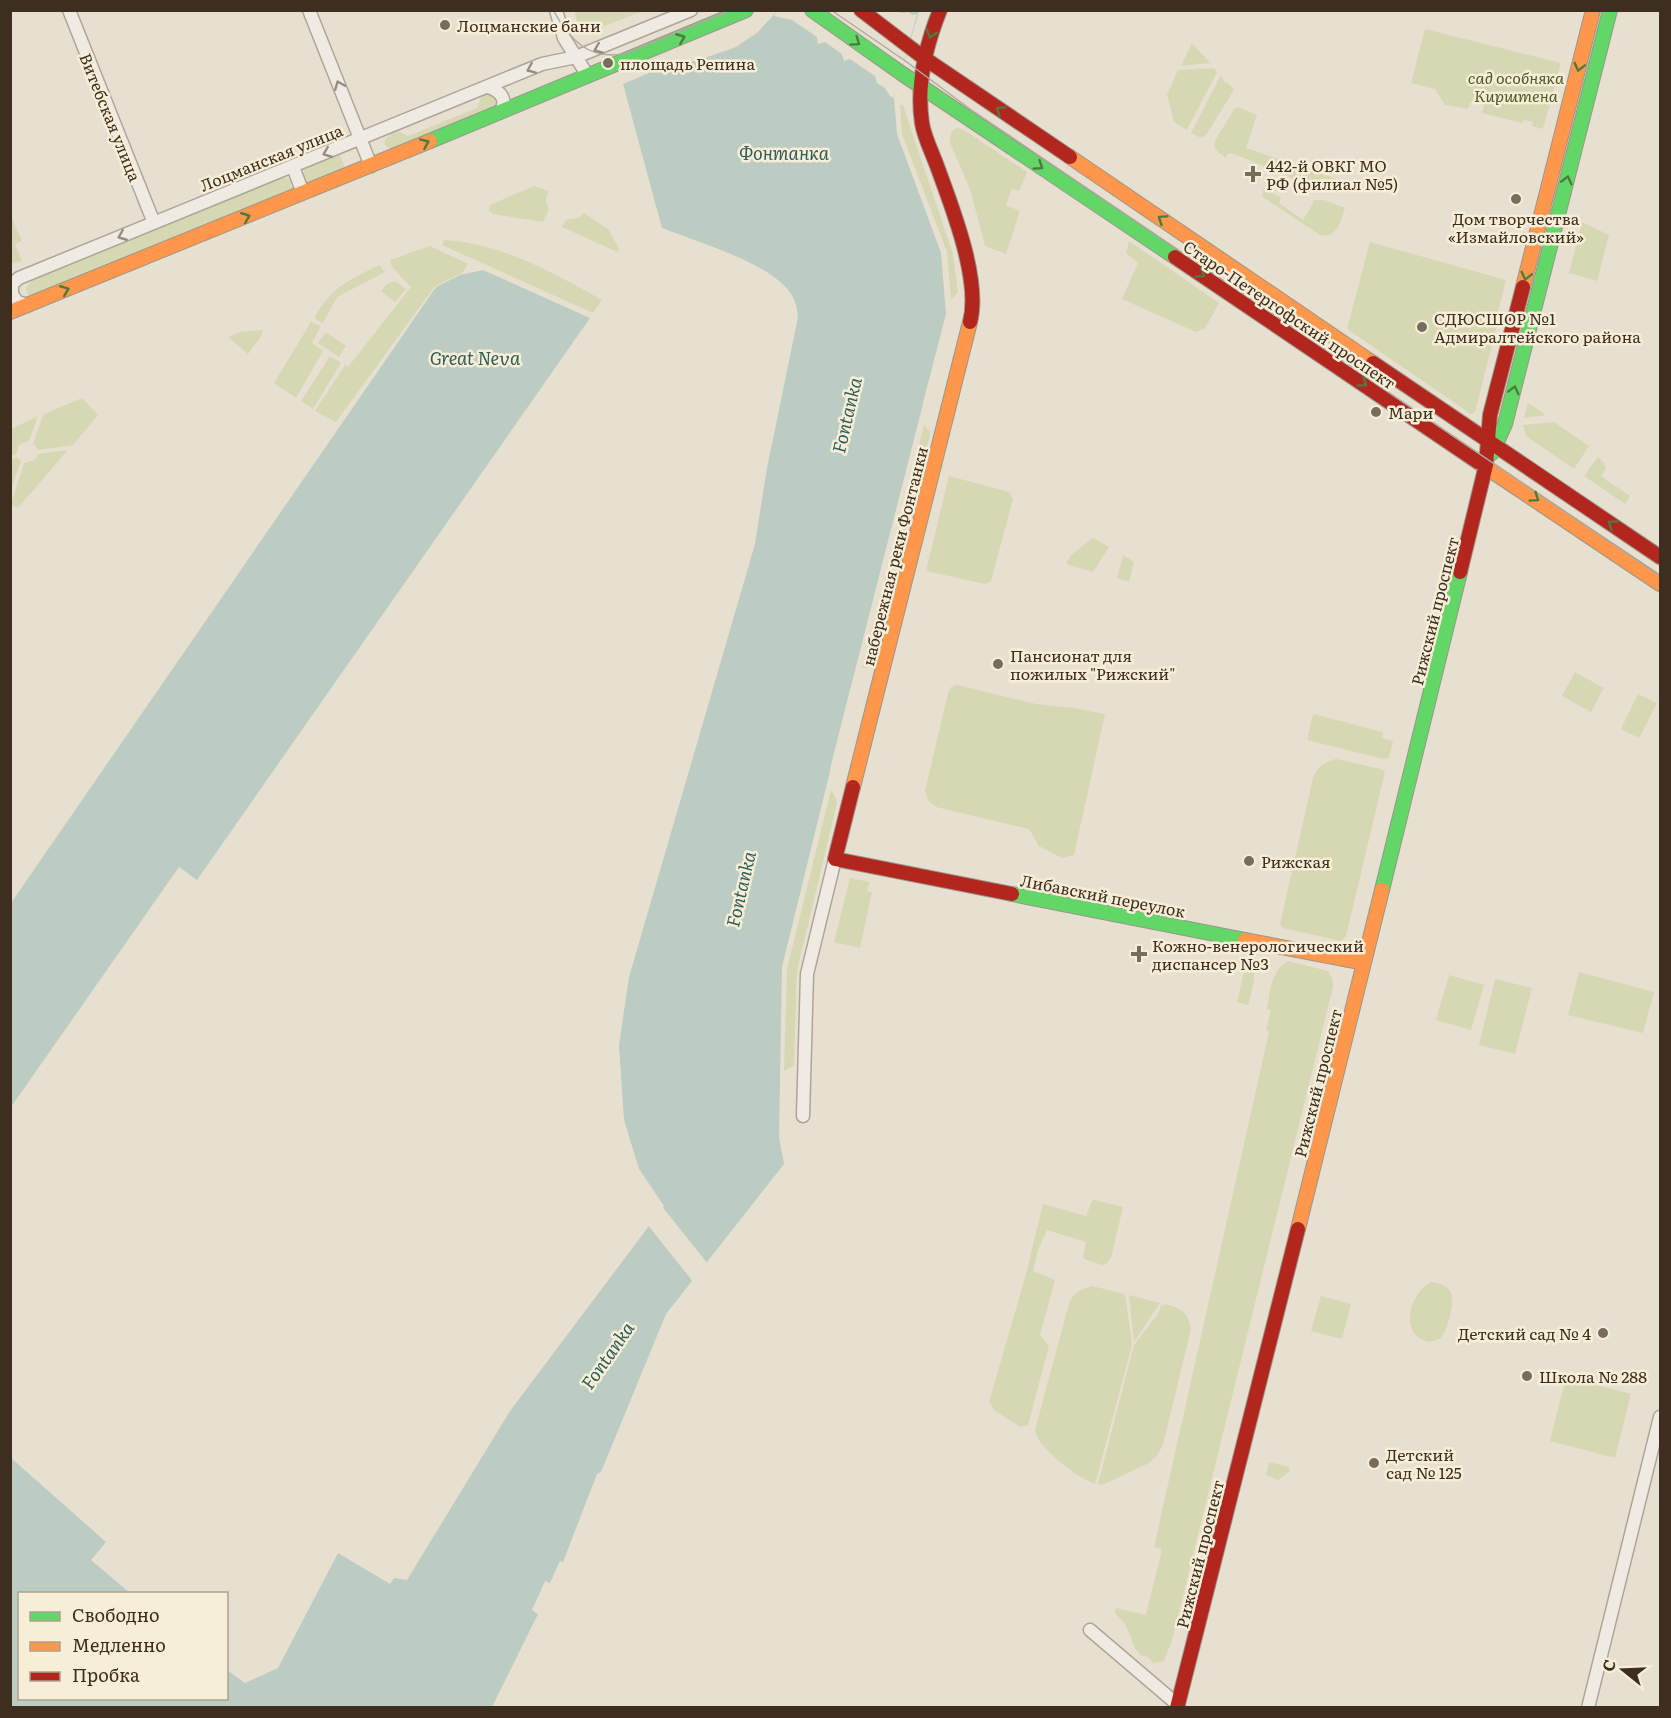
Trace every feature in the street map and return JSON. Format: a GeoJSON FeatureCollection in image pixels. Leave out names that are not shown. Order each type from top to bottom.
{"type":"FeatureCollection","features":[{"type":"Feature","properties":{"kind":"main road"},"geometry":{"type":"LineString","coordinates":[[10,312],[746,10]]}},
{"type":"Feature","properties":{"kind":"main road","name":"Старо-Петергофский проспект"},"geometry":{"type":"LineString","coordinates":[[812,10],[901,73],[1660,584]]}},
{"type":"Feature","properties":{"kind":"main road","name":"Старо-Петергофский проспект"},"geometry":{"type":"LineString","coordinates":[[861,10],[924,58],[1660,557]]}},
{"type":"Feature","properties":{"kind":"main road","name":"набережная реки Фонтанки"},"geometry":{"type":"LineString","coordinates":[[835,859],[973,312],[972,291],[963,240],[922,125],[920,106],[924,58],[940,10]]}},
{"type":"Feature","properties":{"kind":"main road","name":"Рижский проспект"},"geometry":{"type":"LineString","coordinates":[[1492,443],[1490,415],[1593,10]]}},
{"type":"Feature","properties":{"kind":"main road","name":"Рижский проспект"},"geometry":{"type":"LineString","coordinates":[[1179,1707],[1486,465],[1492,443],[1505,424],[1610,10]]}},
{"type":"Feature","properties":{"kind":"main road","name":"Либавский переулок"},"geometry":{"type":"LineString","coordinates":[[835,859],[1364,963]]}},
{"type":"Feature","properties":{"kind":"street","name":"Витебская улица"},"geometry":{"type":"LineString","coordinates":[[69,10],[154,223]]}},
{"type":"Feature","properties":{"kind":"street"},"geometry":{"type":"LineString","coordinates":[[309,10],[371,165]]}},
{"type":"Feature","properties":{"kind":"street"},"geometry":{"type":"LineString","coordinates":[[556,10],[564,38],[588,76]]}},
{"type":"Feature","properties":{"kind":"street"},"geometry":{"type":"LineString","coordinates":[[576,57],[691,10]]}},
{"type":"Feature","properties":{"kind":"street","name":"Лоцманская улица"},"geometry":{"type":"LineString","coordinates":[[29,305],[17,302],[14,298],[11,288],[15,280],[542,64],[576,57]]}},
{"type":"Feature","properties":{"kind":"street"},"geometry":{"type":"LineString","coordinates":[[488,87],[500,93],[503,99],[504,106],[500,112]]}},
{"type":"Feature","properties":{"kind":"street"},"geometry":{"type":"LineString","coordinates":[[293,167],[303,193]]}},
{"type":"Feature","properties":{"kind":"street","name":"набережная реки Фонтанки"},"geometry":{"type":"LineString","coordinates":[[803,1116],[807,974],[835,859]]}},
{"type":"Feature","properties":{"kind":"street"},"geometry":{"type":"LineString","coordinates":[[1588,1707],[1660,1417]]}},
{"type":"Feature","properties":{"kind":"street"},"geometry":{"type":"LineString","coordinates":[[1090,1630],[1179,1707]]}},
{"type":"Feature","properties":{"kind":"green space"},"geometry":{"type":"Polygon","coordinates":[[[574,10],[643,11],[591,31],[579,27],[574,10]]]}},
{"type":"Feature","properties":{"kind":"green space","name":"сад особняка Кирштена"},"geometry":{"type":"Polygon","coordinates":[[[1425,29],[1561,63],[1543,129],[1532,126],[1533,122],[1524,120],[1522,123],[1482,113],[1484,105],[1470,102],[1468,109],[1445,105],[1435,89],[1411,83],[1425,29]]]}},
{"type":"Feature","properties":{"kind":"green space"},"geometry":{"type":"Polygon","coordinates":[[[1192,43],[1210,63],[1181,66],[1192,43]]]}},
{"type":"Feature","properties":{"kind":"green space"},"geometry":{"type":"Polygon","coordinates":[[[1214,68],[1217,72],[1187,130],[1174,122],[1167,95],[1178,70],[1214,68]]]}},
{"type":"Feature","properties":{"kind":"green space"},"geometry":{"type":"Polygon","coordinates":[[[1221,75],[1225,83],[1227,82],[1234,90],[1206,135],[1201,138],[1191,133],[1221,75]]]}},
{"type":"Feature","properties":{"kind":"green space"},"geometry":{"type":"Polygon","coordinates":[[[488,94],[495,98],[496,105],[390,149],[385,145],[386,138],[398,131],[408,136],[477,108],[481,97],[488,94]]]}},
{"type":"Feature","properties":{"kind":"green space"},"geometry":{"type":"Polygon","coordinates":[[[900,105],[903,105],[953,254],[958,292],[951,300],[947,252],[902,134],[900,105]]]}},
{"type":"Feature","properties":{"kind":"green space"},"geometry":{"type":"Polygon","coordinates":[[[1238,107],[1257,115],[1246,148],[1336,179],[1332,192],[1321,190],[1234,154],[1228,153],[1226,158],[1217,151],[1214,147],[1216,139],[1235,108],[1238,107]]]}},
{"type":"Feature","properties":{"kind":"green space"},"geometry":{"type":"Polygon","coordinates":[[[957,128],[964,130],[1027,172],[1019,191],[1012,189],[1006,205],[1020,211],[1006,254],[985,246],[970,189],[950,143],[951,132],[957,128]]]}},
{"type":"Feature","properties":{"kind":"green space"},"geometry":{"type":"Polygon","coordinates":[[[340,155],[346,170],[308,183],[305,180],[303,175],[305,169],[340,155]]]}},
{"type":"Feature","properties":{"kind":"green space"},"geometry":{"type":"Polygon","coordinates":[[[282,178],[289,179],[293,189],[29,297],[26,288],[32,280],[282,178]]]}},
{"type":"Feature","properties":{"kind":"green space"},"geometry":{"type":"Polygon","coordinates":[[[534,186],[548,191],[546,201],[549,209],[543,222],[493,214],[489,210],[490,205],[534,186]]]}},
{"type":"Feature","properties":{"kind":"green space"},"geometry":{"type":"Polygon","coordinates":[[[1264,188],[1281,198],[1279,203],[1303,220],[1314,202],[1312,200],[1324,200],[1345,208],[1340,223],[1335,232],[1326,236],[1320,235],[1263,197],[1264,188]]]}},
{"type":"Feature","properties":{"kind":"green space"},"geometry":{"type":"Polygon","coordinates":[[[584,213],[609,230],[619,249],[617,252],[562,227],[566,220],[578,218],[584,213]]]}},
{"type":"Feature","properties":{"kind":"green space"},"geometry":{"type":"Polygon","coordinates":[[[10,214],[22,241],[15,244],[22,261],[11,264],[10,214]]]}},
{"type":"Feature","properties":{"kind":"green space"},"geometry":{"type":"Polygon","coordinates":[[[1582,222],[1609,235],[1597,281],[1569,273],[1582,222]]]}},
{"type":"Feature","properties":{"kind":"green space"},"geometry":{"type":"Polygon","coordinates":[[[444,240],[487,247],[507,253],[565,279],[602,300],[593,313],[442,245],[444,240]]]}},
{"type":"Feature","properties":{"kind":"green space"},"geometry":{"type":"Polygon","coordinates":[[[1129,241],[1219,303],[1205,328],[1196,332],[1122,299],[1138,263],[1126,253],[1129,241]]]}},
{"type":"Feature","properties":{"kind":"green space","name":"СДЮСШОР №1 Адмиралтейского района"},"geometry":{"type":"Polygon","coordinates":[[[1370,242],[1506,280],[1475,412],[1471,414],[1347,329],[1370,242]]]}},
{"type":"Feature","properties":{"kind":"green space"},"geometry":{"type":"Polygon","coordinates":[[[430,246],[468,264],[462,273],[435,286],[336,422],[315,411],[345,365],[348,367],[411,287],[392,267],[390,260],[430,246]]]}},
{"type":"Feature","properties":{"kind":"green space"},"geometry":{"type":"Polygon","coordinates":[[[379,265],[385,272],[337,297],[323,323],[316,320],[315,316],[335,290],[379,265]]]}},
{"type":"Feature","properties":{"kind":"green space"},"geometry":{"type":"Polygon","coordinates":[[[395,281],[406,289],[395,302],[381,291],[387,284],[395,281]]]}},
{"type":"Feature","properties":{"kind":"green space"},"geometry":{"type":"Polygon","coordinates":[[[311,322],[321,326],[312,343],[323,351],[296,398],[274,383],[311,322]]]}},
{"type":"Feature","properties":{"kind":"green space"},"geometry":{"type":"Polygon","coordinates":[[[263,330],[248,354],[228,337],[240,332],[263,330]]]}},
{"type":"Feature","properties":{"kind":"green space"},"geometry":{"type":"Polygon","coordinates":[[[326,332],[346,346],[339,357],[318,343],[326,332]]]}},
{"type":"Feature","properties":{"kind":"green space"},"geometry":{"type":"Polygon","coordinates":[[[330,356],[341,363],[313,409],[301,401],[330,356]]]}},
{"type":"Feature","properties":{"kind":"green space"},"geometry":{"type":"Polygon","coordinates":[[[82,398],[98,415],[73,445],[38,450],[33,443],[44,414],[82,398]]]}},
{"type":"Feature","properties":{"kind":"green space"},"geometry":{"type":"Polygon","coordinates":[[[1528,403],[1546,415],[1524,418],[1528,403]]]}},
{"type":"Feature","properties":{"kind":"green space"},"geometry":{"type":"Polygon","coordinates":[[[38,416],[29,441],[20,444],[16,454],[11,456],[11,429],[38,416]]]}},
{"type":"Feature","properties":{"kind":"green space"},"geometry":{"type":"Polygon","coordinates":[[[1554,422],[1589,446],[1574,469],[1526,436],[1523,425],[1554,422]]]}},
{"type":"Feature","properties":{"kind":"green space"},"geometry":{"type":"Polygon","coordinates":[[[924,425],[930,431],[930,435],[871,665],[862,668],[924,425]]]}},
{"type":"Feature","properties":{"kind":"green space"},"geometry":{"type":"Polygon","coordinates":[[[68,450],[18,508],[11,504],[24,463],[35,460],[38,454],[68,450]]]}},
{"type":"Feature","properties":{"kind":"green space"},"geometry":{"type":"Polygon","coordinates":[[[17,457],[21,462],[11,489],[11,460],[17,457]]]}},
{"type":"Feature","properties":{"kind":"green space"},"geometry":{"type":"Polygon","coordinates":[[[1598,457],[1606,468],[1601,476],[1630,496],[1625,504],[1584,476],[1598,457]]]}},
{"type":"Feature","properties":{"kind":"green space"},"geometry":{"type":"Polygon","coordinates":[[[949,476],[1009,492],[1013,499],[991,581],[985,584],[926,571],[949,476]]]}},
{"type":"Feature","properties":{"kind":"green space"},"geometry":{"type":"Polygon","coordinates":[[[1093,538],[1109,547],[1093,572],[1066,564],[1071,555],[1093,538]]]}},
{"type":"Feature","properties":{"kind":"green space"},"geometry":{"type":"Polygon","coordinates":[[[1123,555],[1134,562],[1129,582],[1117,578],[1123,555]]]}},
{"type":"Feature","properties":{"kind":"green space"},"geometry":{"type":"Polygon","coordinates":[[[1575,672],[1604,688],[1591,712],[1562,696],[1575,672]]]}},
{"type":"Feature","properties":{"kind":"green space"},"geometry":{"type":"Polygon","coordinates":[[[957,685],[1036,704],[1105,714],[1074,855],[1062,858],[1039,846],[1029,829],[936,807],[928,800],[925,791],[948,693],[951,687],[957,685]]]}},
{"type":"Feature","properties":{"kind":"green space"},"geometry":{"type":"Polygon","coordinates":[[[1638,694],[1657,703],[1639,738],[1621,729],[1638,694]]]}},
{"type":"Feature","properties":{"kind":"green space"},"geometry":{"type":"Polygon","coordinates":[[[1313,714],[1383,732],[1382,738],[1393,741],[1389,758],[1383,759],[1307,740],[1313,714]]]}},
{"type":"Feature","properties":{"kind":"green space"},"geometry":{"type":"Polygon","coordinates":[[[1336,759],[1381,769],[1385,772],[1346,936],[1341,941],[1283,928],[1280,924],[1313,778],[1322,766],[1336,759]]]}},
{"type":"Feature","properties":{"kind":"green space"},"geometry":{"type":"Polygon","coordinates":[[[831,790],[837,803],[797,971],[794,1065],[784,1071],[787,969],[831,790]]]}},
{"type":"Feature","properties":{"kind":"green space"},"geometry":{"type":"Polygon","coordinates":[[[850,878],[870,882],[867,891],[872,892],[860,948],[834,942],[850,878]]]}},
{"type":"Feature","properties":{"kind":"green space"},"geometry":{"type":"Polygon","coordinates":[[[1247,957],[1254,973],[1248,1005],[1237,1002],[1247,957]]]}},
{"type":"Feature","properties":{"kind":"green space"},"geometry":{"type":"Polygon","coordinates":[[[1288,961],[1328,971],[1333,980],[1333,987],[1172,1640],[1164,1661],[1153,1663],[1148,1657],[1140,1655],[1125,1624],[1114,1612],[1116,1608],[1146,1615],[1162,1549],[1154,1547],[1269,1032],[1266,1030],[1271,1010],[1267,1009],[1270,989],[1278,970],[1288,961]]]}},
{"type":"Feature","properties":{"kind":"green space"},"geometry":{"type":"Polygon","coordinates":[[[1579,972],[1654,992],[1643,1033],[1568,1015],[1579,972]]]}},
{"type":"Feature","properties":{"kind":"green space"},"geometry":{"type":"Polygon","coordinates":[[[1449,975],[1484,985],[1471,1030],[1436,1020],[1449,975]]]}},
{"type":"Feature","properties":{"kind":"green space"},"geometry":{"type":"Polygon","coordinates":[[[1495,979],[1532,988],[1515,1054],[1479,1045],[1495,979]]]}},
{"type":"Feature","properties":{"kind":"green space"},"geometry":{"type":"Polygon","coordinates":[[[1092,1201],[1123,1207],[1111,1258],[1107,1263],[1102,1265],[1084,1259],[1086,1242],[1047,1230],[1038,1250],[1033,1271],[1055,1280],[1040,1335],[1049,1346],[1028,1425],[1021,1427],[995,1411],[989,1402],[1026,1274],[1043,1204],[1086,1216],[1092,1201]]]}},
{"type":"Feature","properties":{"kind":"green space"},"geometry":{"type":"Polygon","coordinates":[[[1431,1282],[1448,1288],[1452,1302],[1442,1336],[1429,1342],[1419,1338],[1413,1331],[1410,1314],[1417,1295],[1431,1282]]]}},
{"type":"Feature","properties":{"kind":"green space"},"geometry":{"type":"Polygon","coordinates":[[[1092,1286],[1125,1294],[1132,1345],[1095,1484],[1079,1476],[1051,1454],[1043,1446],[1035,1430],[1070,1300],[1078,1291],[1092,1286]]]}},
{"type":"Feature","properties":{"kind":"green space"},"geometry":{"type":"Polygon","coordinates":[[[1129,1295],[1160,1303],[1134,1342],[1129,1295]]]}},
{"type":"Feature","properties":{"kind":"green space"},"geometry":{"type":"Polygon","coordinates":[[[1321,1296],[1351,1304],[1342,1339],[1311,1331],[1321,1296]]]}},
{"type":"Feature","properties":{"kind":"green space"},"geometry":{"type":"Polygon","coordinates":[[[1162,1304],[1183,1312],[1191,1329],[1163,1445],[1156,1457],[1149,1463],[1102,1485],[1098,1484],[1134,1345],[1157,1315],[1162,1304]]]}},
{"type":"Feature","properties":{"kind":"green space"},"geometry":{"type":"Polygon","coordinates":[[[1566,1377],[1631,1394],[1615,1458],[1550,1441],[1566,1377]]]}},
{"type":"Feature","properties":{"kind":"green space"},"geometry":{"type":"Polygon","coordinates":[[[1269,1462],[1289,1467],[1290,1471],[1278,1480],[1266,1475],[1269,1462]]]}},
{"type":"Feature","properties":{"kind":"water","name":"Фонтанка"},"geometry":{"type":"Polygon","coordinates":[[[777,11],[919,11],[894,98],[897,134],[941,253],[946,314],[782,967],[779,1137],[784,1164],[666,1314],[601,1472],[597,1474],[563,1562],[560,1561],[550,1583],[545,1581],[532,1610],[538,1614],[492,1707],[11,1707],[10,1457],[106,1542],[91,1560],[129,1592],[18,1592],[18,1700],[228,1700],[228,1671],[245,1683],[278,1668],[338,1553],[390,1584],[394,1578],[407,1580],[510,1411],[664,1206],[639,1169],[624,1120],[619,1045],[629,977],[755,544],[767,468],[798,317],[791,294],[767,273],[751,263],[662,228],[623,84],[656,70],[702,59],[736,47],[758,32],[777,11]]]}},
{"type":"Feature","properties":{"kind":"water","name":"Great Neva"},"geometry":{"type":"Polygon","coordinates":[[[483,270],[590,318],[197,880],[179,867],[11,1107],[11,903],[436,287],[460,275],[483,270]]]}},
{"type":"Feature","properties":{"kind":"pier"},"geometry":{"type":"Polygon","coordinates":[[[898,10],[902,13],[917,14],[894,98],[877,83],[875,76],[850,59],[844,61],[842,54],[825,42],[818,44],[817,37],[792,20],[774,16],[777,11],[898,10]]]}},
{"type":"Feature","properties":{"kind":"pier"},"geometry":{"type":"Polygon","coordinates":[[[945,320],[948,320],[926,404],[923,403],[945,320]]]}},
{"type":"Feature","properties":{"kind":"pier"},"geometry":{"type":"Polygon","coordinates":[[[850,690],[853,691],[833,769],[830,769],[850,690]]]}},
{"type":"Feature","properties":{"kind":"pier"},"geometry":{"type":"Polygon","coordinates":[[[660,1204],[708,1264],[694,1283],[647,1224],[660,1204]]]}},
{"type":"Feature","properties":{"kind":"tram line"},"geometry":{"type":"LineString","coordinates":[[553,10],[566,30],[581,46],[590,51],[611,55],[624,54],[731,10]]}},
{"type":"Feature","properties":{"kind":"tram line"},"geometry":{"type":"LineString","coordinates":[[831,10],[970,109],[1660,576]]}},
{"type":"Feature","properties":{"kind":"traffic: fast"},"geometry":{"type":"LineString","coordinates":[[430,141],[746,10]]}},
{"type":"Feature","properties":{"kind":"traffic: fast"},"geometry":{"type":"LineString","coordinates":[[812,10],[901,73],[1175,257]]}},
{"type":"Feature","properties":{"kind":"traffic: fast"},"geometry":{"type":"LineString","coordinates":[[1492,453],[1505,424],[1610,10]]}},
{"type":"Feature","properties":{"kind":"traffic: fast"},"geometry":{"type":"LineString","coordinates":[[1382,890],[1460,572]]}},
{"type":"Feature","properties":{"kind":"traffic: fast"},"geometry":{"type":"LineString","coordinates":[[1012,894],[1245,940]]}},
{"type":"Feature","properties":{"kind":"traffic: slow"},"geometry":{"type":"LineString","coordinates":[[1523,287],[1593,10]]}},
{"type":"Feature","properties":{"kind":"traffic: slow"},"geometry":{"type":"LineString","coordinates":[[10,312],[430,141]]}},
{"type":"Feature","properties":{"kind":"traffic: slow"},"geometry":{"type":"LineString","coordinates":[[1070,157],[1373,363]]}},
{"type":"Feature","properties":{"kind":"traffic: slow"},"geometry":{"type":"LineString","coordinates":[[853,787],[970,322]]}},
{"type":"Feature","properties":{"kind":"traffic: slow"},"geometry":{"type":"LineString","coordinates":[[1478,462],[1660,584]]}},
{"type":"Feature","properties":{"kind":"traffic: slow"},"geometry":{"type":"LineString","coordinates":[[1298,1229],[1382,890]]}},
{"type":"Feature","properties":{"kind":"traffic: slow"},"geometry":{"type":"LineString","coordinates":[[1245,940],[1364,963]]}},
{"type":"Feature","properties":{"kind":"traffic: jam"},"geometry":{"type":"LineString","coordinates":[[861,10],[924,58],[1070,157]]}},
{"type":"Feature","properties":{"kind":"traffic: jam"},"geometry":{"type":"LineString","coordinates":[[940,10],[930,37],[921,79],[920,108],[924,134],[957,222],[968,265],[972,286],[970,322]]}},
{"type":"Feature","properties":{"kind":"traffic: jam"},"geometry":{"type":"LineString","coordinates":[[1175,257],[1478,462]]}},
{"type":"Feature","properties":{"kind":"traffic: jam"},"geometry":{"type":"LineString","coordinates":[[1460,572],[1486,465],[1490,415],[1523,287]]}},
{"type":"Feature","properties":{"kind":"traffic: jam"},"geometry":{"type":"LineString","coordinates":[[1373,363],[1660,557]]}},
{"type":"Feature","properties":{"kind":"traffic: jam"},"geometry":{"type":"LineString","coordinates":[[853,787],[835,859],[1012,894]]}},
{"type":"Feature","properties":{"kind":"traffic: jam"},"geometry":{"type":"LineString","coordinates":[[1177,1708],[1298,1229]]}},
{"type":"Feature","properties":{"kind":"place","name":"Лоцманские бани"},"geometry":{"type":"Point","coordinates":[445,25]}},
{"type":"Feature","properties":{"kind":"place","name":"площадь Репина"},"geometry":{"type":"Point","coordinates":[608,63]}},
{"type":"Feature","properties":{"kind":"place","name":"442-й ОВКГ МО РФ (филиал №5)"},"geometry":{"type":"Point","coordinates":[1253,174]}},
{"type":"Feature","properties":{"kind":"place","name":"Дом творчества «Измайловский»"},"geometry":{"type":"Point","coordinates":[1516,199]}},
{"type":"Feature","properties":{"kind":"place","name":"СДЮСШОР №1 Адмиралтейского района"},"geometry":{"type":"Point","coordinates":[1422,327]}},
{"type":"Feature","properties":{"kind":"place","name":"Мари"},"geometry":{"type":"Point","coordinates":[1376,412]}},
{"type":"Feature","properties":{"kind":"place","name":"Пансионат для пожилых \"Рижский\""},"geometry":{"type":"Point","coordinates":[998,664]}},
{"type":"Feature","properties":{"kind":"place","name":"Рижская"},"geometry":{"type":"Point","coordinates":[1249,861]}},
{"type":"Feature","properties":{"kind":"place","name":"Кожно-венерологический диспансер №3"},"geometry":{"type":"Point","coordinates":[1139,954]}},
{"type":"Feature","properties":{"kind":"place","name":"Детский сад № 4"},"geometry":{"type":"Point","coordinates":[1603,1333]}},
{"type":"Feature","properties":{"kind":"place","name":"Школа № 288"},"geometry":{"type":"Point","coordinates":[1527,1376]}},
{"type":"Feature","properties":{"kind":"place","name":"Детский сад № 125"},"geometry":{"type":"Point","coordinates":[1374,1463]}},
{"type":"Feature","properties":{"kind":"water label","name":"Fontanka"},"geometry":{"type":"Point","coordinates":[846,415]}},
{"type":"Feature","properties":{"kind":"water label","name":"Fontanka"},"geometry":{"type":"Point","coordinates":[740,889]}},
{"type":"Feature","properties":{"kind":"water label","name":"Fontanka"},"geometry":{"type":"Point","coordinates":[607,1355]}}]}
